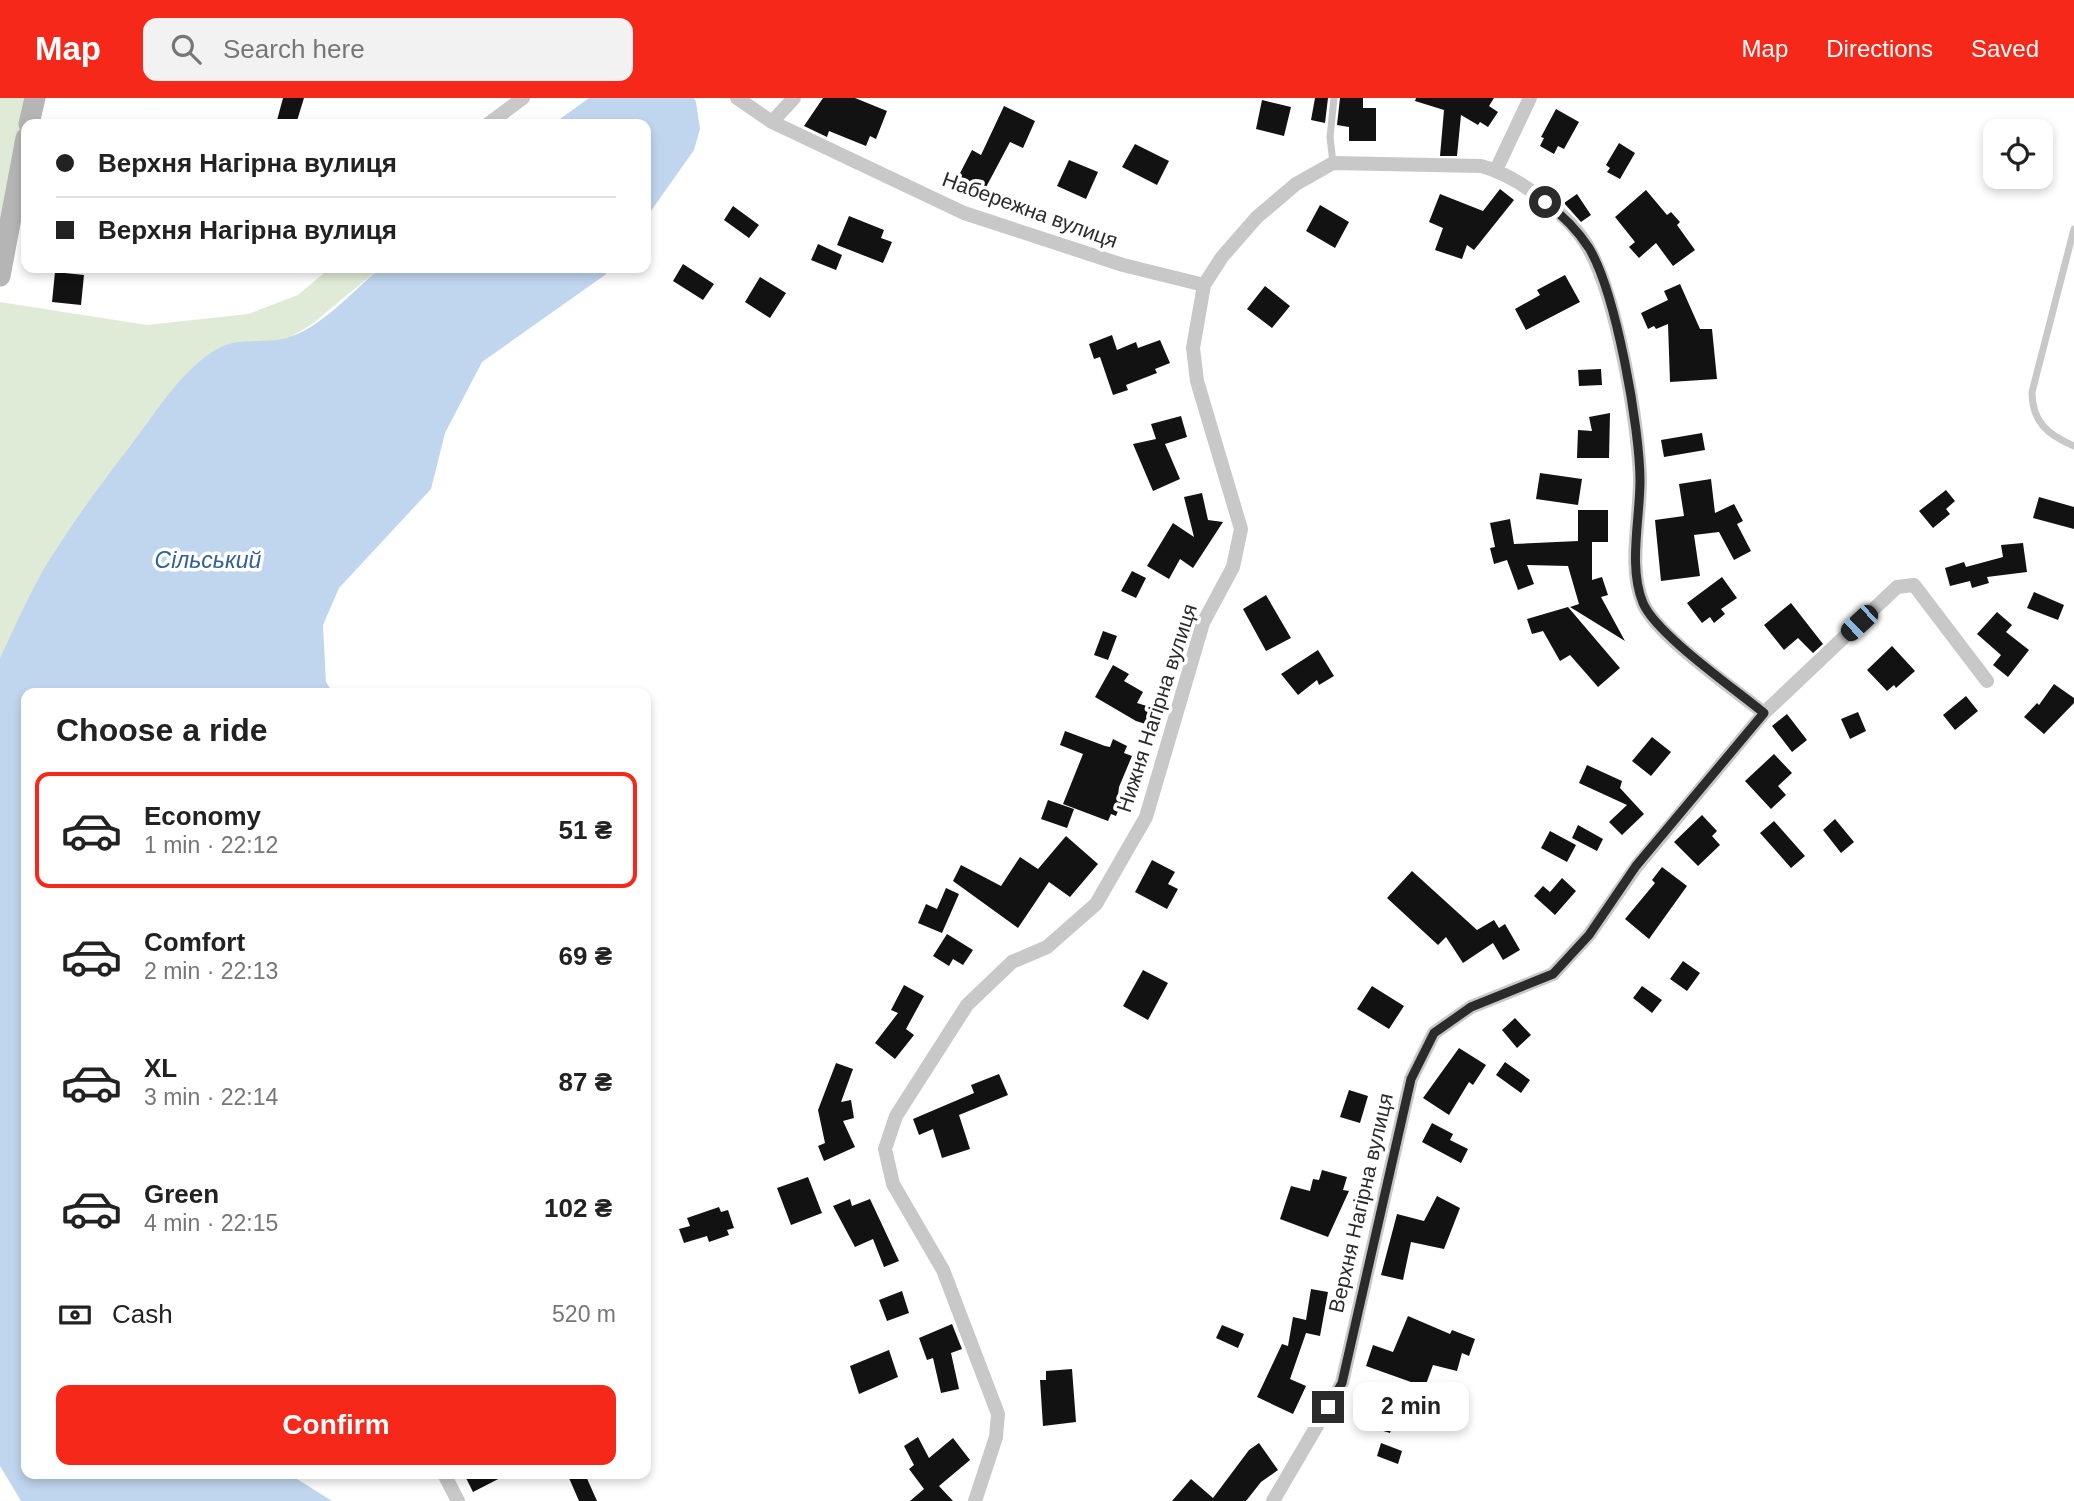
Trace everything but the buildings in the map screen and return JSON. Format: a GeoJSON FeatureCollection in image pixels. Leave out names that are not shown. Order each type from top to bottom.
{"type":"FeatureCollection","features":[{"type":"Feature","properties":{"kind":"main road"},"geometry":{"type":"LineString","coordinates":[[30,119],[35,98]]}},
{"type":"Feature","properties":{"kind":"main road"},"geometry":{"type":"LineString","coordinates":[[0,276],[21,176]]}},
{"type":"Feature","properties":{"kind":"street"},"geometry":{"type":"LineString","coordinates":[[495,119],[523,98]]}},
{"type":"Feature","properties":{"kind":"street","name":"Набережна вулиця"},"geometry":{"type":"LineString","coordinates":[[737,98],[772,122],[964,213],[1123,265],[1204,285]]}},
{"type":"Feature","properties":{"kind":"street"},"geometry":{"type":"LineString","coordinates":[[772,122],[794,98]]}},
{"type":"Feature","properties":{"kind":"street"},"geometry":{"type":"LineString","coordinates":[[1530,98],[1496,170],[1560,214],[1589,248],[1609,302],[1636,422],[1640,478],[1637,584],[1643,605],[1658,625],[1764,713]]}},
{"type":"Feature","properties":{"kind":"street","name":"Нижня Нагірна вулиця"},"geometry":{"type":"LineString","coordinates":[[975,1501],[996,1437],[998,1414],[943,1270],[893,1184],[885,1149],[896,1116],[967,1005],[1012,962],[1047,947],[1096,904],[1146,817],[1203,623],[1233,567],[1241,529],[1197,381],[1193,348],[1204,285],[1222,257],[1257,217],[1296,184],[1333,163],[1444,163],[1496,170]]}},
{"type":"Feature","properties":{"kind":"street","name":"Верхня Нагірна вулиця"},"geometry":{"type":"LineString","coordinates":[[1273,1501],[1342,1383],[1411,1079],[1434,1033],[1471,1007],[1553,974],[1589,935],[1636,866],[1764,713],[1896,587],[1914,585],[1928,599],[1987,681]]}},
{"type":"Feature","properties":{"kind":"street"},"geometry":{"type":"LineString","coordinates":[[447,1479],[458,1501]]}},
{"type":"Feature","properties":{"kind":"lane"},"geometry":{"type":"LineString","coordinates":[[1333,163],[1330,137],[1334,98]]}},
{"type":"Feature","properties":{"kind":"lane"},"geometry":{"type":"LineString","coordinates":[[2074,229],[2034,378],[2032,405],[2035,415],[2049,433],[2074,446]]}},
{"type":"Feature","properties":{"kind":"green space"},"geometry":{"type":"Polygon","coordinates":[[[0,98],[35,98],[31,119],[21,119],[21,169],[0,276],[0,98]]]}},
{"type":"Feature","properties":{"kind":"green space"},"geometry":{"type":"Polygon","coordinates":[[[324,273],[374,273],[312,324],[291,337],[28,688],[21,688],[21,698],[0,726],[0,302],[147,325],[248,314],[298,295],[324,273]]]}},
{"type":"Feature","properties":{"kind":"water"},"geometry":{"type":"Polygon","coordinates":[[[589,98],[694,98],[700,129],[694,150],[651,211],[651,119],[560,119],[589,98]]]}},
{"type":"Feature","properties":{"kind":"water","name":"Сільський"},"geometry":{"type":"Polygon","coordinates":[[[374,273],[607,273],[482,362],[445,433],[431,489],[339,588],[323,625],[326,682],[330,688],[21,688],[21,1479],[297,1479],[332,1501],[21,1501],[0,1466],[0,658],[50,558],[98,488],[185,375],[207,356],[227,345],[279,340],[300,333],[325,317],[374,273]]]}},
{"type":"Feature","properties":{"kind":"route"},"geometry":{"type":"LineString","coordinates":[[1328,1407],[1342,1383],[1411,1079],[1434,1033],[1471,1007],[1553,974],[1589,935],[1636,866],[1764,713],[1658,625],[1643,605],[1637,584],[1640,478],[1636,422],[1609,302],[1589,248],[1560,214],[1545,202]]}}]}
